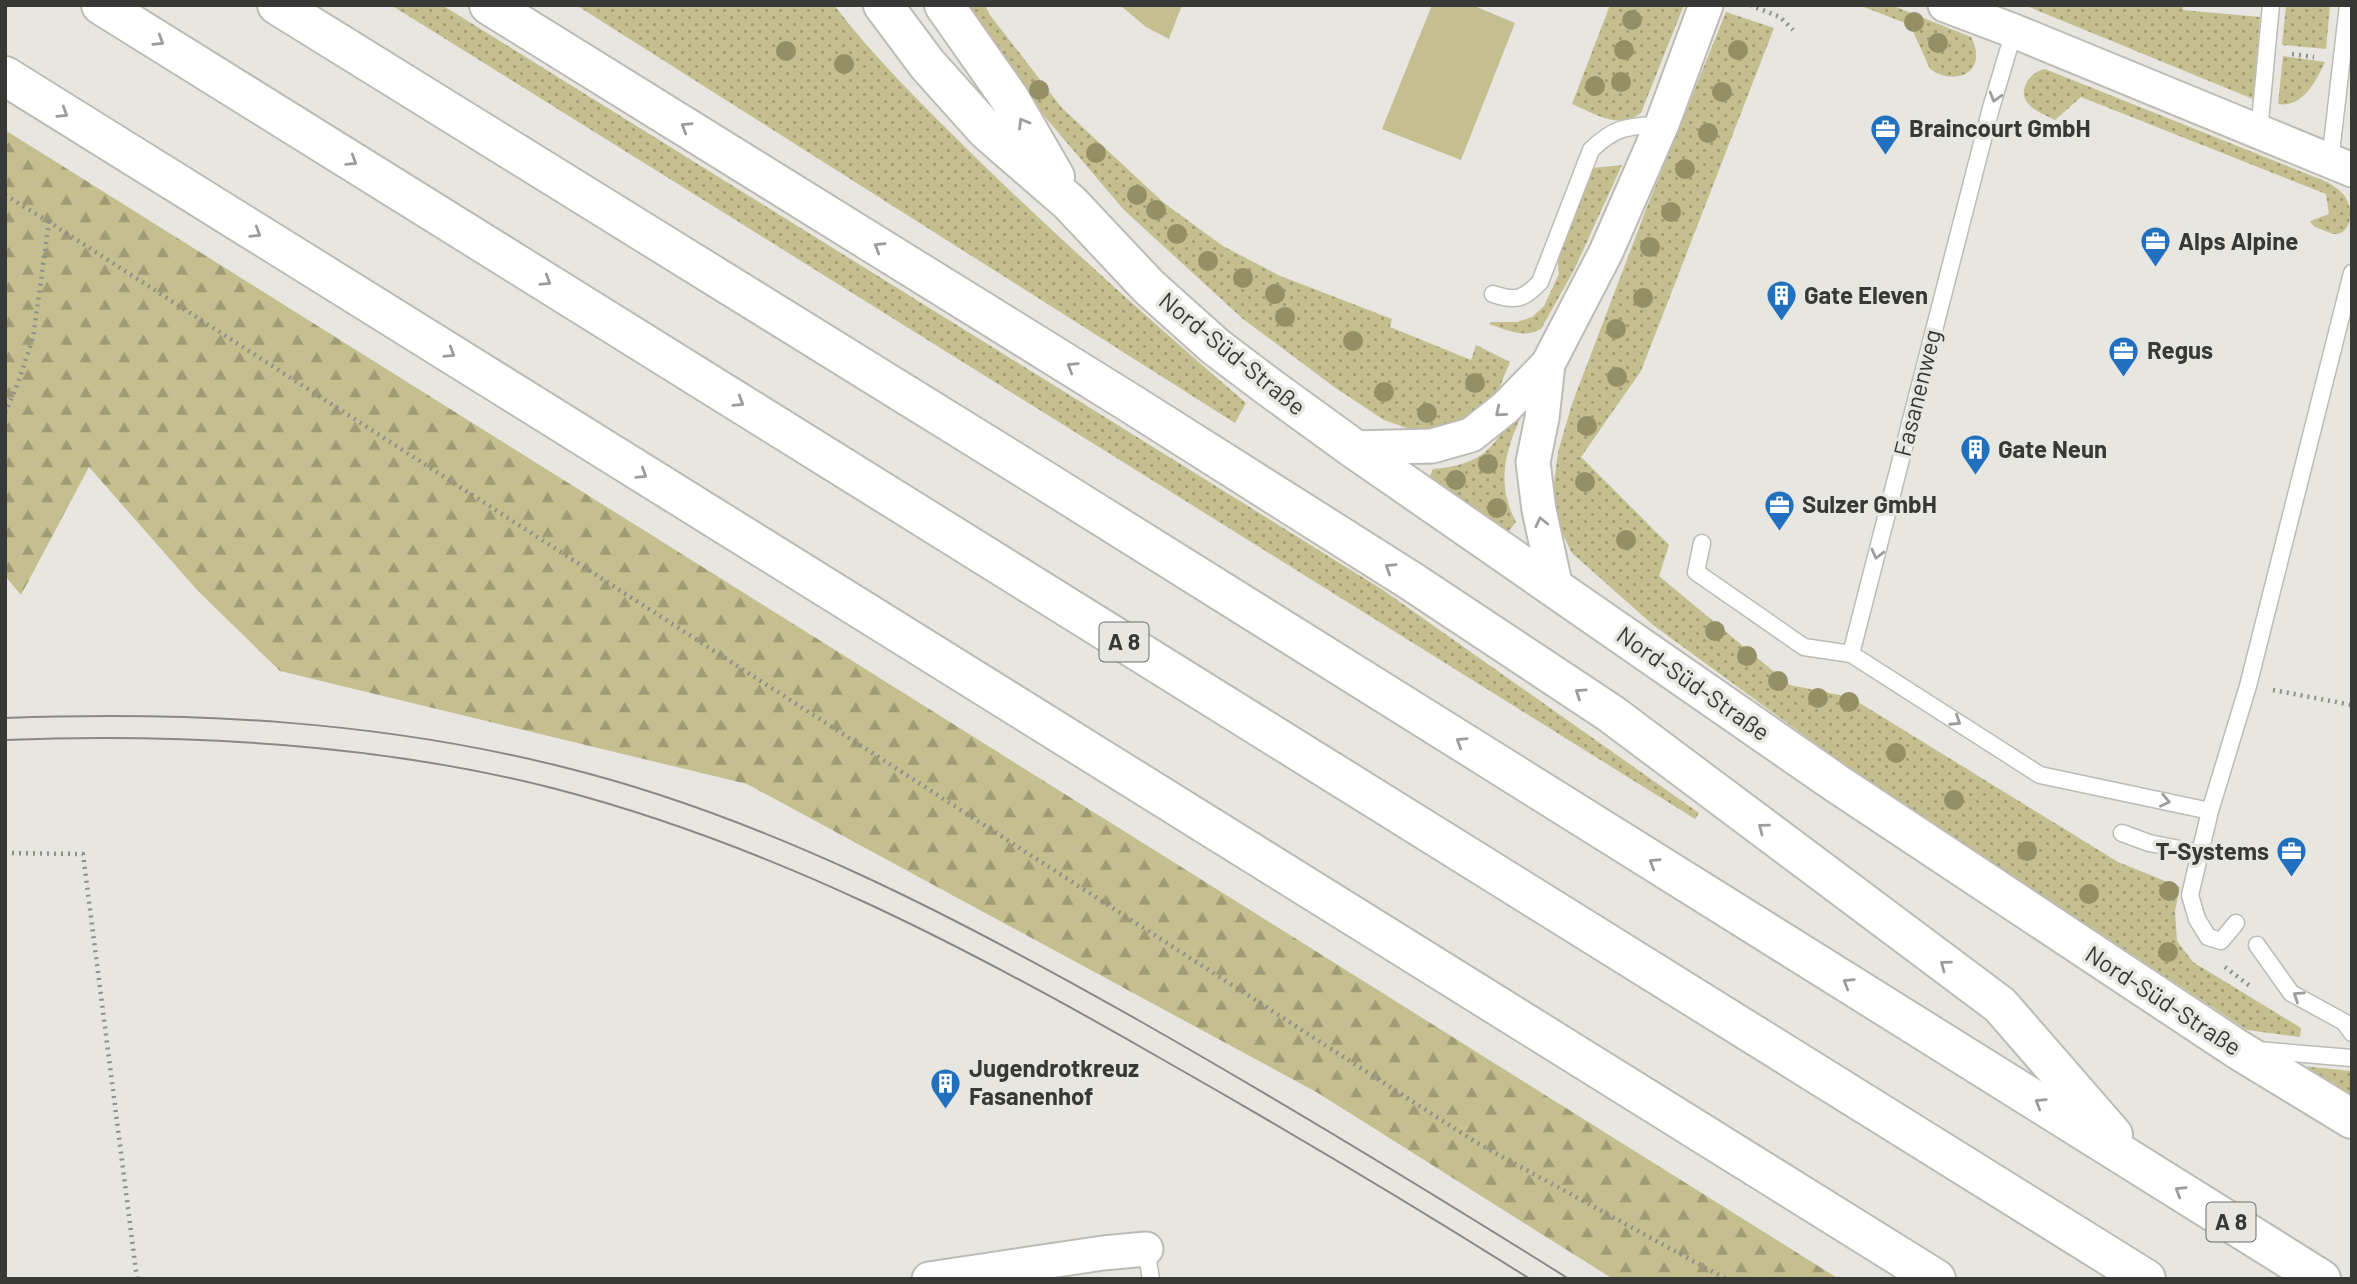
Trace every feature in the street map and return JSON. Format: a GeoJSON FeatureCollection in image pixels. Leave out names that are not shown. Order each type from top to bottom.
{"type":"FeatureCollection","features":[{"type":"Feature","properties":{"kind":"main road","name":"A 8"},"geometry":{"type":"LineString","coordinates":[[101,5],[2146,1279]]}},
{"type":"Feature","properties":{"kind":"main road","name":"A 8"},"geometry":{"type":"LineString","coordinates":[[277,5],[1042,479],[2321,1279]]}},
{"type":"Feature","properties":{"kind":"main road","name":"A 8"},"geometry":{"type":"LineString","coordinates":[[489,5],[1130,403],[1411,581],[1610,713],[2000,1005],[2140,1166]]}},
{"type":"Feature","properties":{"kind":"main road","name":"Nord-Süd-Straße"},"geometry":{"type":"LineString","coordinates":[[883,5],[927,64],[986,131],[1070,203],[1149,287],[1207,338],[1353,449],[1836,783],[2236,1049],[2352,1119]]}},
{"type":"Feature","properties":{"kind":"main road","name":"Nord-Süd-Straße"},"geometry":{"type":"LineString","coordinates":[[944,5],[1010,99],[1070,203]]}},
{"type":"Feature","properties":{"kind":"main road"},"geometry":{"type":"LineString","coordinates":[[5,76],[1936,1279]]}},
{"type":"Feature","properties":{"kind":"street"},"geometry":{"type":"LineString","coordinates":[[1353,449],[1432,446],[1471,435],[1505,408],[1548,364],[1606,252],[1662,124],[1706,5]]}},
{"type":"Feature","properties":{"kind":"street"},"geometry":{"type":"LineString","coordinates":[[1945,5],[2341,166]]}},
{"type":"Feature","properties":{"kind":"street"},"geometry":{"type":"LineString","coordinates":[[1548,364],[1542,418],[1533,462],[1539,510],[1556,588]]}},
{"type":"Feature","properties":{"kind":"street"},"geometry":{"type":"LineString","coordinates":[[929,1279],[1103,1252],[1148,1264]]}},
{"type":"Feature","properties":{"kind":"lane"},"geometry":{"type":"LineString","coordinates":[[2259,132],[2271,5]]}},
{"type":"Feature","properties":{"kind":"lane"},"geometry":{"type":"LineString","coordinates":[[2341,166],[2343,62],[2348,5]]}},
{"type":"Feature","properties":{"kind":"lane","name":"Fasanenweg"},"geometry":{"type":"LineString","coordinates":[[1851,654],[1988,121],[2014,31]]}},
{"type":"Feature","properties":{"kind":"lane"},"geometry":{"type":"LineString","coordinates":[[1493,294],[1507,299],[1526,296],[1540,282],[1591,150],[1608,134],[1629,127],[1662,124]]}},
{"type":"Feature","properties":{"kind":"lane"},"geometry":{"type":"LineString","coordinates":[[2236,923],[2221,941],[2208,937],[2197,919],[2190,895],[2210,811],[2248,686],[2352,273]]}},
{"type":"Feature","properties":{"kind":"lane"},"geometry":{"type":"LineString","coordinates":[[1702,543],[1696,572],[1804,648],[1851,654],[2040,775],[2210,811]]}},
{"type":"Feature","properties":{"kind":"lane"},"geometry":{"type":"LineString","coordinates":[[2122,833],[2150,843],[2200,853]]}},
{"type":"Feature","properties":{"kind":"lane"},"geometry":{"type":"LineString","coordinates":[[2257,945],[2291,993],[2343,1022],[2352,1033]]}},
{"type":"Feature","properties":{"kind":"lane"},"geometry":{"type":"LineString","coordinates":[[2236,1049],[2352,1058]]}},
{"type":"Feature","properties":{"kind":"path"},"geometry":{"type":"LineString","coordinates":[[1750,5],[1780,17],[1793,30]]}},
{"type":"Feature","properties":{"kind":"path"},"geometry":{"type":"LineString","coordinates":[[2267,50],[2343,62]]}},
{"type":"Feature","properties":{"kind":"path"},"geometry":{"type":"LineString","coordinates":[[5,195],[1477,1143],[1726,1279]]}},
{"type":"Feature","properties":{"kind":"path"},"geometry":{"type":"LineString","coordinates":[[5,413],[33,338],[49,222]]}},
{"type":"Feature","properties":{"kind":"path"},"geometry":{"type":"LineString","coordinates":[[2248,686],[2352,705]]}},
{"type":"Feature","properties":{"kind":"path"},"geometry":{"type":"LineString","coordinates":[[5,853],[82,854],[137,1279]]}},
{"type":"Feature","properties":{"kind":"green space"},"geometry":{"type":"Polygon","coordinates":[[[391,5],[442,5],[1383,590],[1699,813],[1695,819],[391,5]]]}},
{"type":"Feature","properties":{"kind":"green space"},"geometry":{"type":"Polygon","coordinates":[[[576,5],[834,5],[900,81],[971,153],[1107,280],[1246,403],[1235,423],[576,5]]]}},
{"type":"Feature","properties":{"kind":"green space"},"geometry":{"type":"Polygon","coordinates":[[[964,5],[985,5],[1062,108],[1164,203],[1223,246],[1278,275],[1392,319],[1390,327],[1471,360],[1476,345],[1510,362],[1495,398],[1473,421],[1421,433],[1384,420],[1337,389],[1243,319],[1124,210],[1000,64],[964,5]]]}},
{"type":"Feature","properties":{"kind":"green space"},"geometry":{"type":"Polygon","coordinates":[[[1120,5],[1182,5],[1169,39],[1146,27],[1120,5]]]}},
{"type":"Feature","properties":{"kind":"green space"},"geometry":{"type":"Polygon","coordinates":[[[1432,5],[1472,5],[1515,23],[1461,160],[1382,129],[1432,5]]]}},
{"type":"Feature","properties":{"kind":"green space"},"geometry":{"type":"Polygon","coordinates":[[[1610,5],[1684,5],[1641,113],[1623,120],[1607,119],[1572,104],[1610,5]]]}},
{"type":"Feature","properties":{"kind":"green space"},"geometry":{"type":"Polygon","coordinates":[[[1859,5],[1891,5],[1971,37],[1976,49],[1973,67],[1960,76],[1950,77],[1930,69],[1910,25],[1859,5]]]}},
{"type":"Feature","properties":{"kind":"green space"},"geometry":{"type":"Polygon","coordinates":[[[2024,5],[2183,5],[2183,10],[2260,17],[2253,99],[2024,5]]]}},
{"type":"Feature","properties":{"kind":"green space"},"geometry":{"type":"Polygon","coordinates":[[[2286,5],[2330,5],[2326,49],[2282,45],[2286,5]]]}},
{"type":"Feature","properties":{"kind":"green space"},"geometry":{"type":"Polygon","coordinates":[[[1726,12],[1774,28],[1641,371],[1581,457],[1669,545],[1659,576],[1790,685],[1850,697],[2118,862],[2180,887],[2175,911],[2177,941],[2193,962],[2301,1028],[2300,1037],[2247,1030],[1857,774],[1653,625],[1572,553],[1555,519],[1553,492],[1558,452],[1572,404],[1647,207],[1726,12]]]}},
{"type":"Feature","properties":{"kind":"green space"},"geometry":{"type":"Polygon","coordinates":[[[2283,56],[2325,62],[2308,92],[2295,102],[2278,104],[2283,56]]]}},
{"type":"Feature","properties":{"kind":"green space"},"geometry":{"type":"Polygon","coordinates":[[[2045,69],[2327,182],[2347,200],[2350,217],[2347,227],[2339,234],[2333,234],[2311,223],[2310,221],[2329,214],[2326,194],[2081,97],[2055,120],[2042,114],[2026,101],[2024,89],[2033,75],[2045,69]]]}},
{"type":"Feature","properties":{"kind":"green space"},"geometry":{"type":"Polygon","coordinates":[[[5,130],[1839,1279],[1613,1279],[1318,1093],[747,784],[280,671],[198,591],[89,467],[21,595],[5,576],[5,130]]]}},
{"type":"Feature","properties":{"kind":"green space"},"geometry":{"type":"Polygon","coordinates":[[[1622,165],[1574,270],[1541,329],[1522,333],[1489,324],[1517,322],[1532,317],[1544,306],[1559,274],[1557,255],[1592,168],[1622,165]]]}},
{"type":"Feature","properties":{"kind":"green space"},"geometry":{"type":"Polygon","coordinates":[[[1518,404],[1525,408],[1508,450],[1504,478],[1509,507],[1516,522],[1508,532],[1429,478],[1433,469],[1465,463],[1486,451],[1495,442],[1518,404]]]}},
{"type":"Feature","properties":{"kind":"green space"},"geometry":{"type":"Polygon","coordinates":[[[2301,1066],[2352,1071],[2352,1098],[2301,1066]]]}},
{"type":"Feature","properties":{"kind":"tram line"},"geometry":{"type":"LineString","coordinates":[[5,718],[216,718],[356,729],[494,751],[563,767],[713,813],[859,874],[1001,944],[1193,1051],[1569,1279]]}},
{"type":"Feature","properties":{"kind":"tram line"},"geometry":{"type":"LineString","coordinates":[[5,740],[143,738],[213,741],[283,745],[422,761],[556,789],[636,812],[714,839],[867,903],[1015,977],[1300,1139],[1530,1279]]}},
{"type":"Feature","properties":{"kind":"place","name":"Braincourt GmbH"},"geometry":{"type":"Point","coordinates":[1886,156]}},
{"type":"Feature","properties":{"kind":"place","name":"Alps Alpine"},"geometry":{"type":"Point","coordinates":[2155,269]}},
{"type":"Feature","properties":{"kind":"place","name":"Gate Eleven"},"geometry":{"type":"Point","coordinates":[1781,323]}},
{"type":"Feature","properties":{"kind":"place","name":"Regus"},"geometry":{"type":"Point","coordinates":[2124,378]}},
{"type":"Feature","properties":{"kind":"place","name":"Gate Neun"},"geometry":{"type":"Point","coordinates":[1975,477]}},
{"type":"Feature","properties":{"kind":"place","name":"Sulzer GmbH"},"geometry":{"type":"Point","coordinates":[1779,532]}},
{"type":"Feature","properties":{"kind":"place","name":"T-Systems"},"geometry":{"type":"Point","coordinates":[2292,879]}},
{"type":"Feature","properties":{"kind":"place","name":"Jugendrotkreuz Fasanenhof"},"geometry":{"type":"Point","coordinates":[946,1110]}}]}
